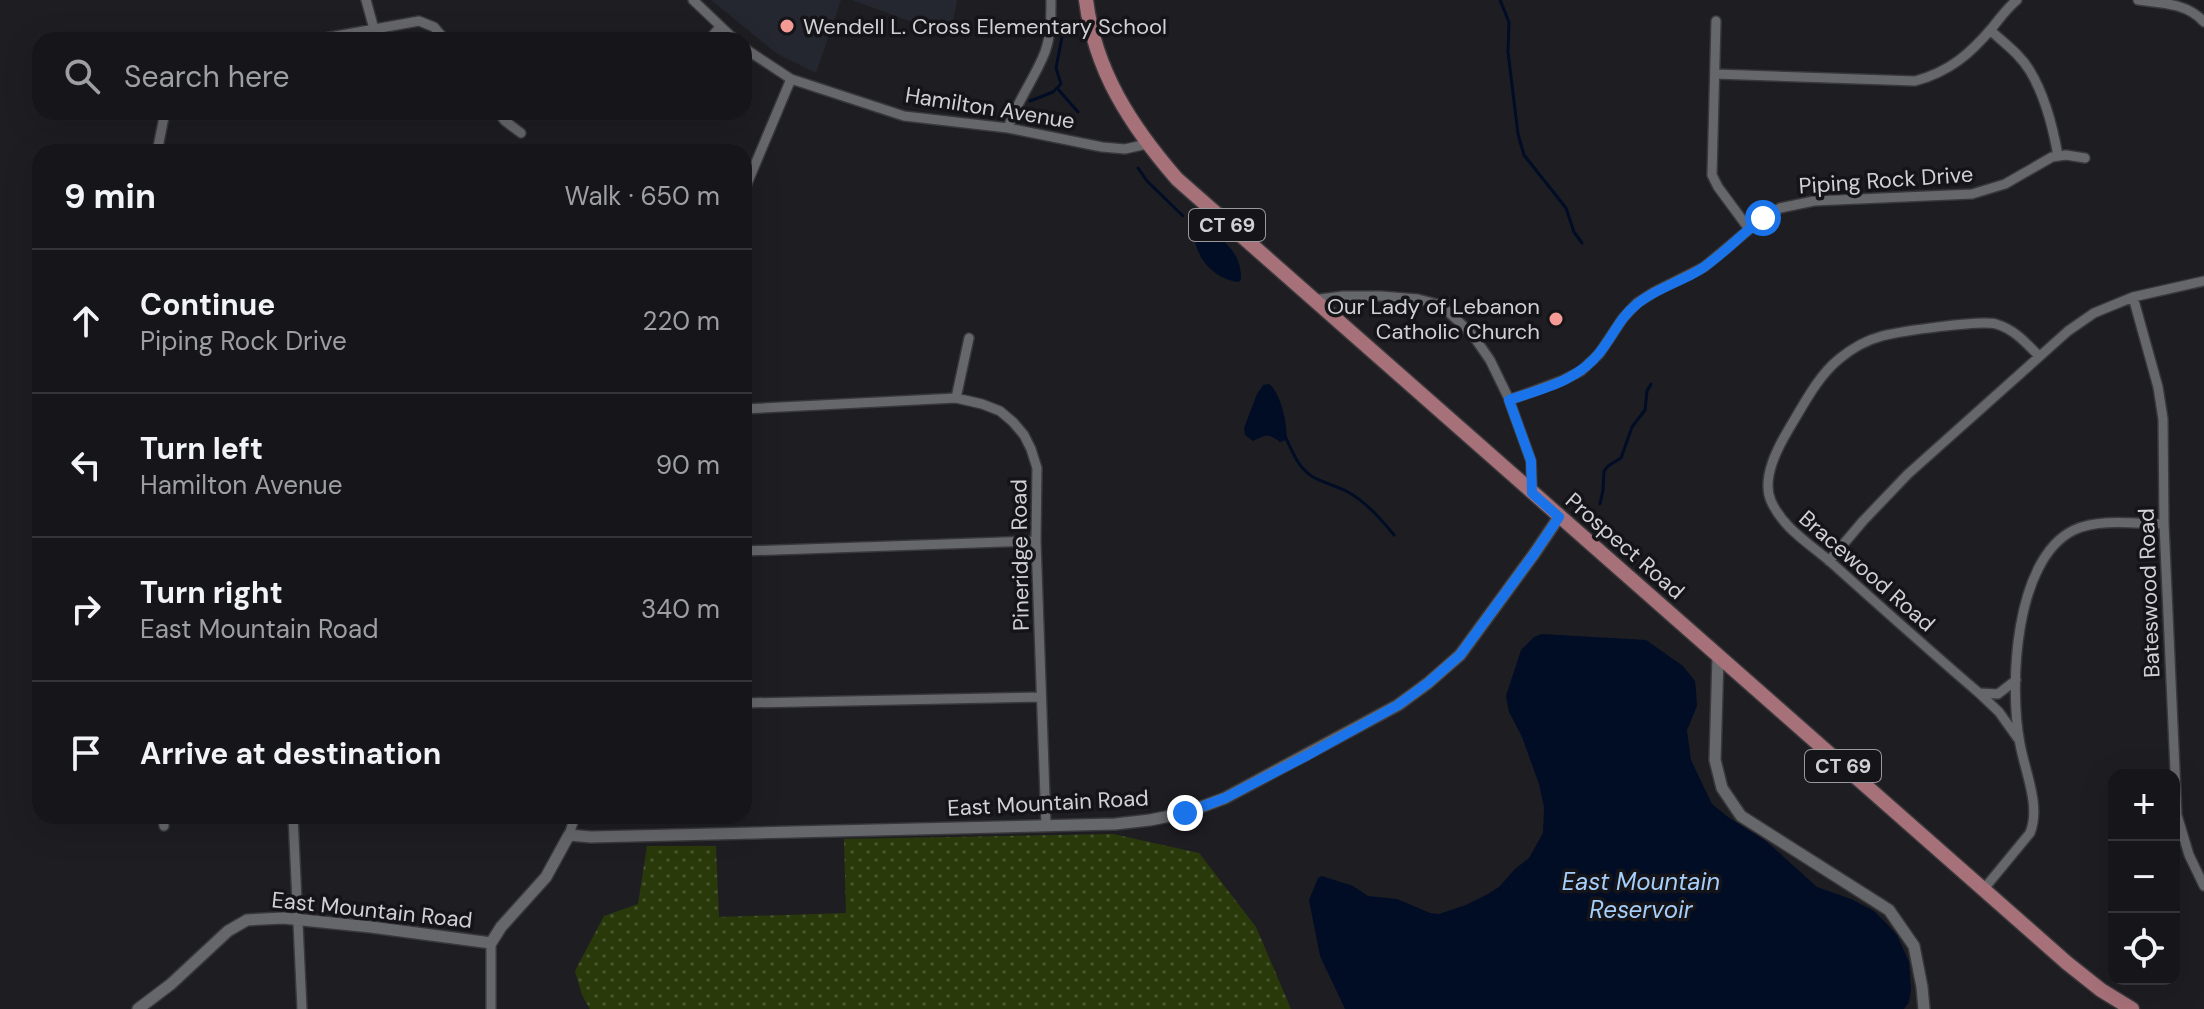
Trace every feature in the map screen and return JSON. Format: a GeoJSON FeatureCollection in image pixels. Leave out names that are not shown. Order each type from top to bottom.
{"type":"FeatureCollection","features":[{"type":"Feature","properties":{"kind":"main road","name":"Prospect Road"},"geometry":{"type":"LineString","coordinates":[[1086,0],[1103,64],[1128,115],[1147,144],[1177,179],[1983,890],[2067,963],[2132,1009]]}},
{"type":"Feature","properties":{"kind":"street"},"geometry":{"type":"LineString","coordinates":[[366,0],[374,29]]}},
{"type":"Feature","properties":{"kind":"street"},"geometry":{"type":"LineString","coordinates":[[693,0],[726,32]]}},
{"type":"Feature","properties":{"kind":"street"},"geometry":{"type":"LineString","coordinates":[[1008,128],[1043,55],[1051,24],[1051,0]]}},
{"type":"Feature","properties":{"kind":"street"},"geometry":{"type":"LineString","coordinates":[[1715,74],[1915,81],[1954,66],[2017,0]]}},
{"type":"Feature","properties":{"kind":"street"},"geometry":{"type":"LineString","coordinates":[[2138,0],[2185,7],[2204,22]]}},
{"type":"Feature","properties":{"kind":"street"},"geometry":{"type":"LineString","coordinates":[[358,32],[419,21],[438,32]]}},
{"type":"Feature","properties":{"kind":"street"},"geometry":{"type":"LineString","coordinates":[[1716,21],[1712,175],[1749,229]]}},
{"type":"Feature","properties":{"kind":"street"},"geometry":{"type":"LineString","coordinates":[[716,32],[720,27]]}},
{"type":"Feature","properties":{"kind":"street"},"geometry":{"type":"LineString","coordinates":[[1990,30],[2017,54],[2030,71],[2053,128],[2058,156],[2085,158]]}},
{"type":"Feature","properties":{"kind":"street","name":"Hamilton Avenue"},"geometry":{"type":"LineString","coordinates":[[752,53],[791,79],[904,116],[1008,128],[1102,147],[1125,149],[1147,144]]}},
{"type":"Feature","properties":{"kind":"street"},"geometry":{"type":"LineString","coordinates":[[752,172],[791,79]]}},
{"type":"Feature","properties":{"kind":"street"},"geometry":{"type":"LineString","coordinates":[[159,144],[163,120]]}},
{"type":"Feature","properties":{"kind":"street"},"geometry":{"type":"LineString","coordinates":[[504,120],[521,133]]}},
{"type":"Feature","properties":{"kind":"street","name":"Piping Rock Drive"},"geometry":{"type":"LineString","coordinates":[[1509,400],[1581,371],[1599,354],[1637,303],[1704,267],[1774,211],[1805,202],[1982,192],[2005,184],[2039,163],[2058,156]]}},
{"type":"Feature","properties":{"kind":"street"},"geometry":{"type":"LineString","coordinates":[[1829,561],[1908,474],[2068,331],[2094,313],[2133,297],[2204,281]]}},
{"type":"Feature","properties":{"kind":"street"},"geometry":{"type":"LineString","coordinates":[[1312,300],[1381,296],[1418,299],[1441,305],[1472,334],[1490,360],[1509,400],[1531,461],[1532,493]]}},
{"type":"Feature","properties":{"kind":"street","name":"Bateswood Road"},"geometry":{"type":"LineString","coordinates":[[2133,297],[2158,387],[2163,419],[2164,524],[2177,815],[2189,855],[2204,886]]}},
{"type":"Feature","properties":{"kind":"street","name":"Bracewood Road"},"geometry":{"type":"LineString","coordinates":[[2019,740],[1999,712],[1979,693],[1793,533],[1769,497],[1768,480],[1783,437],[1824,375],[1856,347],[1880,336],[1994,323],[2013,331],[2039,356]]}},
{"type":"Feature","properties":{"kind":"street"},"geometry":{"type":"LineString","coordinates":[[956,398],[969,338]]}},
{"type":"Feature","properties":{"kind":"street","name":"Pineridge Road"},"geometry":{"type":"LineString","coordinates":[[752,409],[956,398],[1000,411],[1024,435],[1037,468],[1036,541],[1046,826]]}},
{"type":"Feature","properties":{"kind":"street","name":"East Mountain Road"},"geometry":{"type":"LineString","coordinates":[[569,835],[591,837],[1115,824],[1185,813],[1225,798],[1398,705],[1428,683],[1460,655],[1559,517]]}},
{"type":"Feature","properties":{"kind":"street"},"geometry":{"type":"LineString","coordinates":[[1983,890],[2030,833],[2034,822],[2019,740],[2016,680],[2025,599],[2034,573],[2056,542],[2074,530],[2101,524],[2164,524]]}},
{"type":"Feature","properties":{"kind":"street"},"geometry":{"type":"LineString","coordinates":[[752,551],[1036,541]]}},
{"type":"Feature","properties":{"kind":"street"},"geometry":{"type":"LineString","coordinates":[[1718,656],[1715,760],[1722,788],[1741,816],[1889,910],[1914,946],[1924,1009]]}},
{"type":"Feature","properties":{"kind":"street"},"geometry":{"type":"LineString","coordinates":[[1979,693],[1998,694],[2016,680]]}},
{"type":"Feature","properties":{"kind":"street"},"geometry":{"type":"LineString","coordinates":[[752,703],[1041,697]]}},
{"type":"Feature","properties":{"kind":"street"},"geometry":{"type":"LineString","coordinates":[[293,824],[302,1009]]}},
{"type":"Feature","properties":{"kind":"street"},"geometry":{"type":"LineString","coordinates":[[491,1009],[491,943],[501,927],[546,877],[572,824]]}},
{"type":"Feature","properties":{"kind":"street","name":"East Mountain Road"},"geometry":{"type":"LineString","coordinates":[[138,1009],[171,984],[237,924],[262,918],[371,927],[491,943]]}},
{"type":"Feature","properties":{"kind":"shaded area","name":"Wendell L. Cross Elementary School"},"geometry":{"type":"Polygon","coordinates":[[[711,0],[841,0],[816,73],[776,53],[711,0]]]}},
{"type":"Feature","properties":{"kind":"shaded area","name":"Wendell L. Cross Elementary School"},"geometry":{"type":"Polygon","coordinates":[[[852,0],[957,0],[951,32],[923,26],[852,0]]]}},
{"type":"Feature","properties":{"kind":"green space"},"geometry":{"type":"Polygon","coordinates":[[[1113,834],[1199,853],[1256,927],[1291,1009],[590,1009],[575,971],[604,916],[638,904],[647,846],[716,846],[719,917],[846,913],[844,839],[1113,834]]]}},
{"type":"Feature","properties":{"kind":"water"},"geometry":{"type":"Polygon","coordinates":[[[1198,226],[1229,246],[1238,261],[1241,280],[1238,282],[1220,276],[1205,263],[1196,247],[1195,228],[1198,226]]]}},
{"type":"Feature","properties":{"kind":"water"},"geometry":{"type":"Polygon","coordinates":[[[1269,384],[1283,410],[1286,440],[1280,442],[1267,436],[1253,441],[1245,435],[1244,428],[1257,394],[1263,385],[1269,384]]]}},
{"type":"Feature","properties":{"kind":"water","name":"East Mountain Reservoir"},"geometry":{"type":"Polygon","coordinates":[[[1542,634],[1646,640],[1683,666],[1695,681],[1696,690],[1697,706],[1687,730],[1691,760],[1712,804],[1766,841],[1817,887],[1851,899],[1874,911],[1885,922],[1897,935],[1909,962],[1911,990],[1904,1009],[1345,1009],[1320,956],[1309,900],[1318,878],[1322,876],[1353,886],[1368,896],[1397,899],[1439,914],[1466,905],[1499,887],[1529,858],[1543,833],[1544,807],[1539,784],[1509,712],[1506,696],[1521,650],[1534,637],[1542,634]]]}},
{"type":"Feature","properties":{"kind":"waterway"},"geometry":{"type":"LineString","coordinates":[[1500,0],[1509,22],[1508,52],[1518,134],[1524,155],[1566,208],[1574,232],[1582,243]]}},
{"type":"Feature","properties":{"kind":"waterway"},"geometry":{"type":"LineString","coordinates":[[1030,101],[1053,92],[1061,84],[1056,68],[1063,32]]}},
{"type":"Feature","properties":{"kind":"waterway"},"geometry":{"type":"LineString","coordinates":[[1057,88],[1078,112]]}},
{"type":"Feature","properties":{"kind":"waterway"},"geometry":{"type":"LineString","coordinates":[[1138,168],[1183,216]]}},
{"type":"Feature","properties":{"kind":"waterway"},"geometry":{"type":"LineString","coordinates":[[1600,504],[1604,471],[1621,458],[1632,427],[1645,410],[1651,384]]}},
{"type":"Feature","properties":{"kind":"waterway"},"geometry":{"type":"LineString","coordinates":[[1285,436],[1303,469],[1317,479],[1355,496],[1394,535]]}},
{"type":"Feature","properties":{"kind":"place","name":"Wendell L. Cross Elementary School"},"geometry":{"type":"Point","coordinates":[787,26]}},
{"type":"Feature","properties":{"kind":"place","name":"Our Lady of Lebanon Catholic Church"},"geometry":{"type":"Point","coordinates":[1556,319]}},
{"type":"Feature","properties":{"kind":"route"},"geometry":{"type":"LineString","coordinates":[[1185,813],[1225,798],[1398,705],[1460,655],[1559,517],[1532,493],[1531,461],[1509,400],[1581,371],[1599,354],[1637,303],[1704,267],[1763,218]]}}]}
